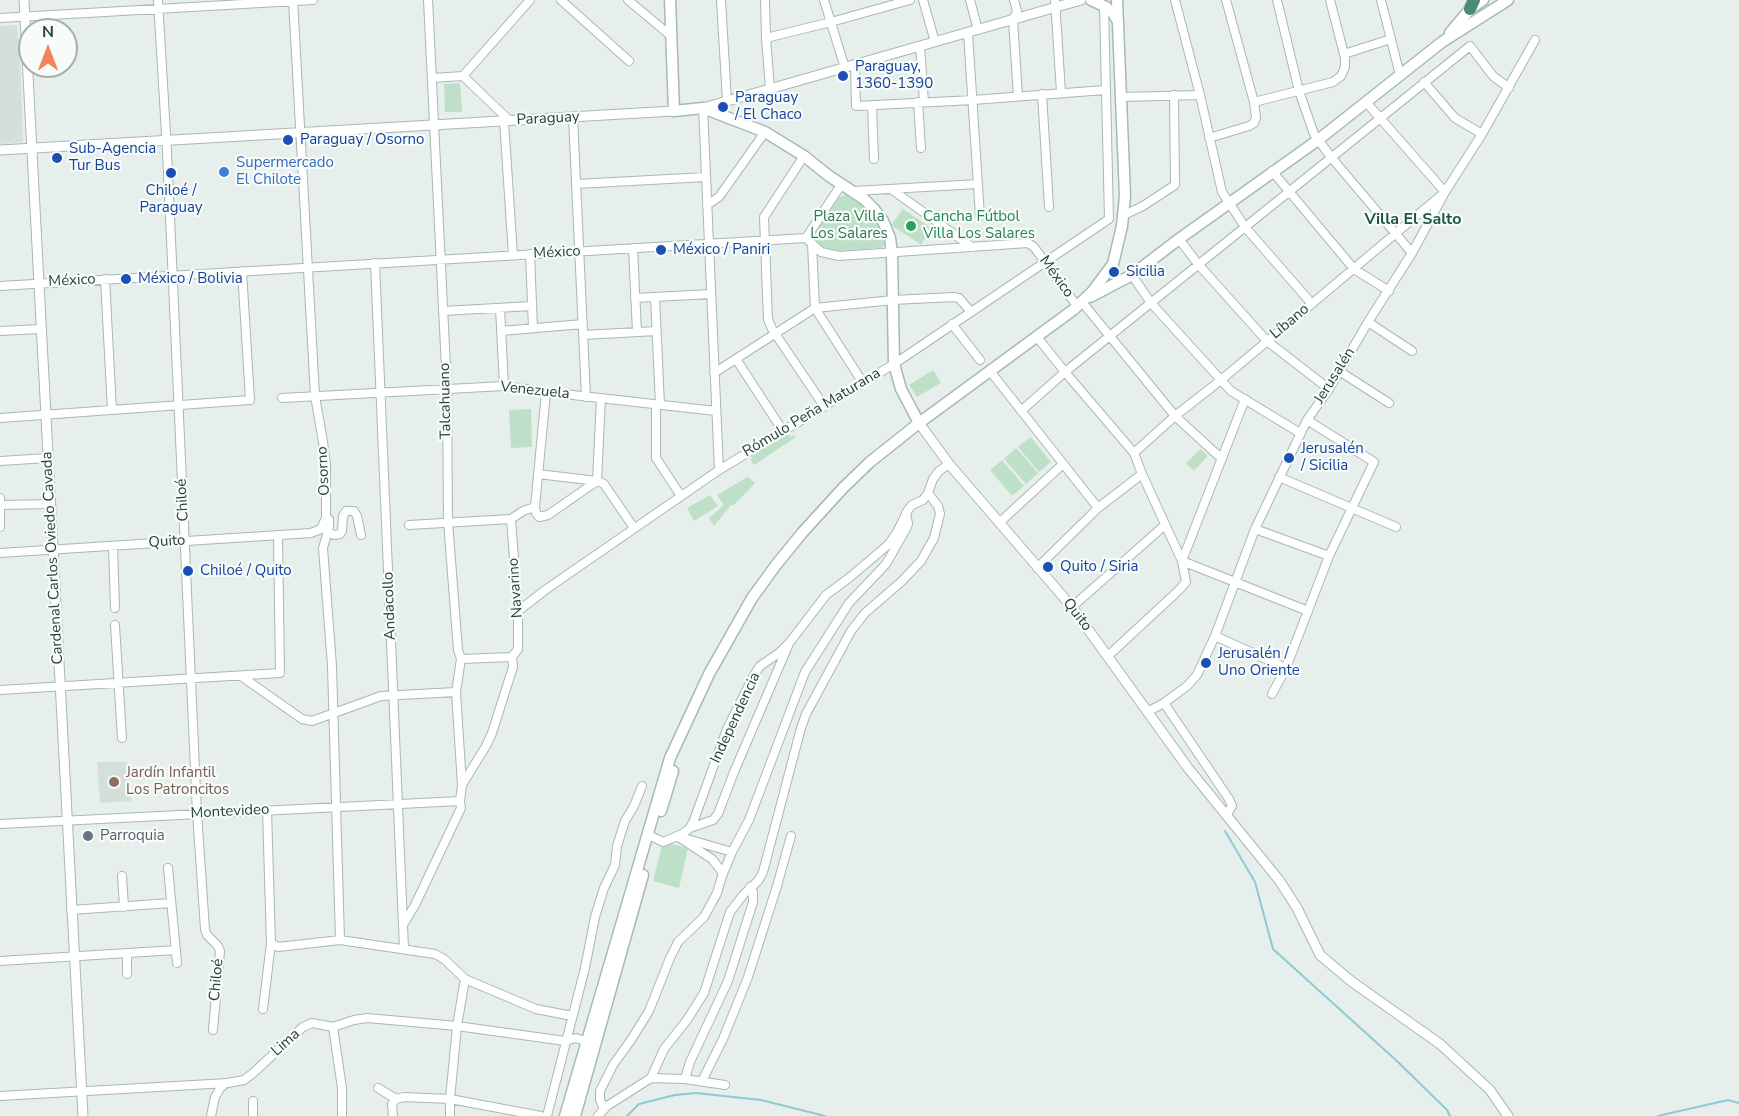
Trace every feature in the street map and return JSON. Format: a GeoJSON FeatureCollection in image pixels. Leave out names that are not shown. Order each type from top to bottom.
{"type":"FeatureCollection","features":[{"type":"Feature","properties":{"kind":"main road"},"geometry":{"type":"LineString","coordinates":[[670,0],[674,111]]}},
{"type":"Feature","properties":{"kind":"main road"},"geometry":{"type":"LineString","coordinates":[[1091,0],[1104,6],[1113,13],[1117,20]]}},
{"type":"Feature","properties":{"kind":"main road"},"geometry":{"type":"LineString","coordinates":[[1082,302],[1113,264],[1124,214],[1117,0]]}},
{"type":"Feature","properties":{"kind":"main road"},"geometry":{"type":"LineString","coordinates":[[1442,42],[1472,5],[1483,0]]}},
{"type":"Feature","properties":{"kind":"main road"},"geometry":{"type":"LineString","coordinates":[[624,928],[666,770],[675,745],[709,674],[752,598],[789,548],[857,475],[881,452],[1082,302],[1131,275],[1318,140],[1442,42],[1508,0]]}},
{"type":"Feature","properties":{"kind":"main road"},"geometry":{"type":"LineString","coordinates":[[703,108],[765,132],[804,156],[870,204],[883,221],[888,232],[892,254],[894,364],[901,389],[919,423]]}},
{"type":"Feature","properties":{"kind":"main road","name":"Paraguay"},"geometry":{"type":"LineString","coordinates":[[674,111],[703,108]]}},
{"type":"Feature","properties":{"kind":"main road"},"geometry":{"type":"LineString","coordinates":[[565,1116],[586,1041],[653,837],[688,719]]}},
{"type":"Feature","properties":{"kind":"main road"},"geometry":{"type":"LineString","coordinates":[[575,1116],[586,1041]]}},
{"type":"Feature","properties":{"kind":"street","name":"Cardenal Carlos Oviedo Cavada"},"geometry":{"type":"LineString","coordinates":[[24,0],[83,1116]]}},
{"type":"Feature","properties":{"kind":"street","name":"Chiloé"},"geometry":{"type":"LineString","coordinates":[[158,0],[167,140],[197,813],[205,929],[220,951],[213,1030]]}},
{"type":"Feature","properties":{"kind":"street"},"geometry":{"type":"LineString","coordinates":[[0,18],[313,0]]}},
{"type":"Feature","properties":{"kind":"street","name":"Talcahuano"},"geometry":{"type":"LineString","coordinates":[[428,0],[447,389],[448,522],[458,650],[461,659],[456,692],[462,785],[460,801]]}},
{"type":"Feature","properties":{"kind":"street"},"geometry":{"type":"LineString","coordinates":[[432,78],[463,76],[530,0]]}},
{"type":"Feature","properties":{"kind":"street"},"geometry":{"type":"LineString","coordinates":[[561,0],[629,61]]}},
{"type":"Feature","properties":{"kind":"street"},"geometry":{"type":"LineString","coordinates":[[628,0],[671,36]]}},
{"type":"Feature","properties":{"kind":"street"},"geometry":{"type":"LineString","coordinates":[[721,0],[727,101]]}},
{"type":"Feature","properties":{"kind":"street"},"geometry":{"type":"LineString","coordinates":[[824,0],[845,68]]}},
{"type":"Feature","properties":{"kind":"street"},"geometry":{"type":"LineString","coordinates":[[766,38],[910,0]]}},
{"type":"Feature","properties":{"kind":"street"},"geometry":{"type":"LineString","coordinates":[[923,0],[935,42]]}},
{"type":"Feature","properties":{"kind":"street"},"geometry":{"type":"LineString","coordinates":[[970,0],[980,216]]}},
{"type":"Feature","properties":{"kind":"street"},"geometry":{"type":"LineString","coordinates":[[1014,0],[1017,12],[1012,20],[1018,96]]}},
{"type":"Feature","properties":{"kind":"street","name":"Paraguay"},"geometry":{"type":"LineString","coordinates":[[703,108],[1012,20],[1055,4],[1082,0]]}},
{"type":"Feature","properties":{"kind":"street"},"geometry":{"type":"LineString","coordinates":[[1175,0],[1222,192],[1245,227],[1312,304]]}},
{"type":"Feature","properties":{"kind":"street"},"geometry":{"type":"LineString","coordinates":[[1209,138],[1251,125],[1257,115],[1226,0]]}},
{"type":"Feature","properties":{"kind":"street"},"geometry":{"type":"LineString","coordinates":[[1277,0],[1299,91],[1312,130],[1331,157],[1412,253]]}},
{"type":"Feature","properties":{"kind":"street"},"geometry":{"type":"LineString","coordinates":[[1254,102],[1334,82],[1338,79],[1345,67],[1344,54],[1330,0]]}},
{"type":"Feature","properties":{"kind":"street"},"geometry":{"type":"LineString","coordinates":[[1381,0],[1400,75]]}},
{"type":"Feature","properties":{"kind":"street","name":"Osorno"},"geometry":{"type":"LineString","coordinates":[[294,1],[315,396],[326,465],[326,518],[329,519],[330,526],[323,548],[332,666],[340,940]]}},
{"type":"Feature","properties":{"kind":"street"},"geometry":{"type":"LineString","coordinates":[[767,1],[766,38],[770,89]]}},
{"type":"Feature","properties":{"kind":"street"},"geometry":{"type":"LineString","coordinates":[[1055,4],[1061,92]]}},
{"type":"Feature","properties":{"kind":"street"},"geometry":{"type":"LineString","coordinates":[[855,64],[856,106],[1106,90],[1104,6]]}},
{"type":"Feature","properties":{"kind":"street"},"geometry":{"type":"LineString","coordinates":[[1344,54],[1391,39]]}},
{"type":"Feature","properties":{"kind":"street","name":"Jerusalén"},"geometry":{"type":"LineString","coordinates":[[1147,712],[1164,703],[1193,680],[1215,636],[1255,529],[1300,433],[1412,253],[1445,192],[1509,88],[1535,39]]}},
{"type":"Feature","properties":{"kind":"street"},"geometry":{"type":"LineString","coordinates":[[921,46],[921,147]]}},
{"type":"Feature","properties":{"kind":"street"},"geometry":{"type":"LineString","coordinates":[[1021,411],[1065,372],[1470,46],[1493,76],[1509,88]]}},
{"type":"Feature","properties":{"kind":"street"},"geometry":{"type":"LineString","coordinates":[[463,76],[507,121],[513,255]]}},
{"type":"Feature","properties":{"kind":"street"},"geometry":{"type":"LineString","coordinates":[[1424,82],[1455,118],[1482,134]]}},
{"type":"Feature","properties":{"kind":"street","name":"Rómulo Peña Maturana"},"geometry":{"type":"LineString","coordinates":[[518,611],[719,470],[894,364],[1109,219],[1106,90]]}},
{"type":"Feature","properties":{"kind":"street"},"geometry":{"type":"LineString","coordinates":[[1042,94],[1049,207]]}},
{"type":"Feature","properties":{"kind":"street"},"geometry":{"type":"LineString","coordinates":[[1124,214],[1143,206],[1175,185],[1174,95]]}},
{"type":"Feature","properties":{"kind":"street"},"geometry":{"type":"LineString","coordinates":[[1121,97],[1200,95]]}},
{"type":"Feature","properties":{"kind":"street"},"geometry":{"type":"LineString","coordinates":[[1366,102],[1445,192]]}},
{"type":"Feature","properties":{"kind":"street"},"geometry":{"type":"LineString","coordinates":[[872,105],[874,159]]}},
{"type":"Feature","properties":{"kind":"street"},"geometry":{"type":"LineString","coordinates":[[703,108],[719,470]]}},
{"type":"Feature","properties":{"kind":"street","name":"Paraguay"},"geometry":{"type":"LineString","coordinates":[[0,150],[674,111]]}},
{"type":"Feature","properties":{"kind":"street"},"geometry":{"type":"LineString","coordinates":[[573,117],[586,397]]}},
{"type":"Feature","properties":{"kind":"street"},"geometry":{"type":"LineString","coordinates":[[707,205],[719,197],[765,132]]}},
{"type":"Feature","properties":{"kind":"street"},"geometry":{"type":"LineString","coordinates":[[804,156],[765,214],[768,318],[775,334],[824,406]]}},
{"type":"Feature","properties":{"kind":"street"},"geometry":{"type":"LineString","coordinates":[[1272,171],[1354,269],[1389,291]]}},
{"type":"Feature","properties":{"kind":"street"},"geometry":{"type":"LineString","coordinates":[[576,183],[706,177]]}},
{"type":"Feature","properties":{"kind":"street"},"geometry":{"type":"LineString","coordinates":[[806,238],[841,184]]}},
{"type":"Feature","properties":{"kind":"street"},"geometry":{"type":"LineString","coordinates":[[853,192],[978,184]]}},
{"type":"Feature","properties":{"kind":"street"},"geometry":{"type":"LineString","coordinates":[[891,189],[972,247]]}},
{"type":"Feature","properties":{"kind":"street","name":"Líbano"},"geometry":{"type":"LineString","coordinates":[[1134,453],[1175,416],[1445,192]]}},
{"type":"Feature","properties":{"kind":"street","name":"México"},"geometry":{"type":"LineString","coordinates":[[0,286],[806,238],[826,254],[839,256],[1028,243],[1082,302],[1175,416],[1222,459]]}},
{"type":"Feature","properties":{"kind":"street"},"geometry":{"type":"LineString","coordinates":[[1179,239],[1198,264],[1267,341],[1329,389]]}},
{"type":"Feature","properties":{"kind":"street"},"geometry":{"type":"LineString","coordinates":[[812,244],[815,308],[862,382]]}},
{"type":"Feature","properties":{"kind":"street"},"geometry":{"type":"LineString","coordinates":[[633,248],[637,332]]}},
{"type":"Feature","properties":{"kind":"street"},"geometry":{"type":"LineString","coordinates":[[530,254],[533,328]]}},
{"type":"Feature","properties":{"kind":"street","name":"Andacollo"},"geometry":{"type":"LineString","coordinates":[[375,263],[404,948]]}},
{"type":"Feature","properties":{"kind":"street"},"geometry":{"type":"LineString","coordinates":[[0,418],[250,400],[242,271]]}},
{"type":"Feature","properties":{"kind":"street"},"geometry":{"type":"LineString","coordinates":[[1131,275],[1151,303],[1231,391],[1300,433]]}},
{"type":"Feature","properties":{"kind":"street"},"geometry":{"type":"LineString","coordinates":[[105,279],[112,410]]}},
{"type":"Feature","properties":{"kind":"street"},"geometry":{"type":"LineString","coordinates":[[635,298],[711,294]]}},
{"type":"Feature","properties":{"kind":"street"},"geometry":{"type":"LineString","coordinates":[[655,297],[658,404],[656,458],[681,496]]}},
{"type":"Feature","properties":{"kind":"street"},"geometry":{"type":"LineString","coordinates":[[714,373],[815,308],[893,300],[957,297],[971,312]]}},
{"type":"Feature","properties":{"kind":"street"},"geometry":{"type":"LineString","coordinates":[[443,311],[532,306]]}},
{"type":"Feature","properties":{"kind":"street"},"geometry":{"type":"LineString","coordinates":[[500,308],[504,386]]}},
{"type":"Feature","properties":{"kind":"street"},"geometry":{"type":"LineString","coordinates":[[1368,322],[1412,351]]}},
{"type":"Feature","properties":{"kind":"street"},"geometry":{"type":"LineString","coordinates":[[501,331],[583,324]]}},
{"type":"Feature","properties":{"kind":"street"},"geometry":{"type":"LineString","coordinates":[[952,324],[980,360]]}},
{"type":"Feature","properties":{"kind":"street"},"geometry":{"type":"LineString","coordinates":[[0,331],[41,329]]}},
{"type":"Feature","properties":{"kind":"street"},"geometry":{"type":"LineString","coordinates":[[583,335],[657,331]]}},
{"type":"Feature","properties":{"kind":"street"},"geometry":{"type":"LineString","coordinates":[[1037,337],[1134,453],[1182,561],[1186,582],[1108,656]]}},
{"type":"Feature","properties":{"kind":"street"},"geometry":{"type":"LineString","coordinates":[[736,359],[783,431]]}},
{"type":"Feature","properties":{"kind":"street"},"geometry":{"type":"LineString","coordinates":[[990,371],[1098,508]]}},
{"type":"Feature","properties":{"kind":"street"},"geometry":{"type":"LineString","coordinates":[[1339,371],[1389,403]]}},
{"type":"Feature","properties":{"kind":"street","name":"Venezuela"},"geometry":{"type":"LineString","coordinates":[[282,399],[504,386],[716,411]]}},
{"type":"Feature","properties":{"kind":"street"},"geometry":{"type":"LineString","coordinates":[[546,392],[536,513],[539,517],[548,515],[597,481]]}},
{"type":"Feature","properties":{"kind":"street"},"geometry":{"type":"LineString","coordinates":[[597,481],[601,398]]}},
{"type":"Feature","properties":{"kind":"street"},"geometry":{"type":"LineString","coordinates":[[1182,561],[1245,399]]}},
{"type":"Feature","properties":{"kind":"street"},"geometry":{"type":"LineString","coordinates":[[1272,694],[1286,668],[1329,556],[1374,462],[1307,420]]}},
{"type":"Feature","properties":{"kind":"street","name":"Quito"},"geometry":{"type":"LineString","coordinates":[[919,423],[949,464],[1072,607],[1188,768],[1279,880],[1297,908],[1320,955],[1440,1044],[1490,1090],[1508,1116]]}},
{"type":"Feature","properties":{"kind":"street"},"geometry":{"type":"LineString","coordinates":[[0,461],[48,458]]}},
{"type":"Feature","properties":{"kind":"street","name":"Independencia"},"geometry":{"type":"LineString","coordinates":[[690,828],[727,729],[760,666],[790,642],[826,595],[889,544],[912,505],[923,500],[933,479],[949,464]]}},
{"type":"Feature","properties":{"kind":"street"},"geometry":{"type":"LineString","coordinates":[[999,523],[1063,464]]}},
{"type":"Feature","properties":{"kind":"street"},"geometry":{"type":"LineString","coordinates":[[538,474],[597,481],[604,484],[634,528]]}},
{"type":"Feature","properties":{"kind":"street"},"geometry":{"type":"LineString","coordinates":[[1037,568],[1098,508],[1142,474]]}},
{"type":"Feature","properties":{"kind":"street"},"geometry":{"type":"LineString","coordinates":[[1279,477],[1396,527]]}},
{"type":"Feature","properties":{"kind":"street"},"geometry":{"type":"LineString","coordinates":[[598,1116],[604,1109],[651,1078],[664,1049],[687,1020],[704,993],[730,912],[750,887],[758,881],[763,872],[806,714],[851,631],[865,613],[902,581],[929,549],[940,514],[938,506],[928,493]]}},
{"type":"Feature","properties":{"kind":"street"},"geometry":{"type":"LineString","coordinates":[[0,498],[0,527]]}},
{"type":"Feature","properties":{"kind":"street"},"geometry":{"type":"LineString","coordinates":[[0,505],[51,504]]}},
{"type":"Feature","properties":{"kind":"street"},"geometry":{"type":"LineString","coordinates":[[409,525],[511,519],[522,511],[535,507]]}},
{"type":"Feature","properties":{"kind":"street"},"geometry":{"type":"LineString","coordinates":[[328,532],[340,534],[346,511],[354,511],[361,535]]}},
{"type":"Feature","properties":{"kind":"street"},"geometry":{"type":"LineString","coordinates":[[604,1109],[600,1100],[600,1091],[613,1065],[648,1011],[669,958],[678,942],[704,917],[717,894],[732,852],[749,820],[802,680],[820,647],[849,603],[886,564],[908,524],[906,513]]}},
{"type":"Feature","properties":{"kind":"street","name":"Quito"},"geometry":{"type":"LineString","coordinates":[[0,553],[314,532],[324,525],[326,518]]}},
{"type":"Feature","properties":{"kind":"street","name":"Navarino"},"geometry":{"type":"LineString","coordinates":[[462,785],[492,733],[513,667],[512,657],[519,645],[511,519]]}},
{"type":"Feature","properties":{"kind":"street"},"geometry":{"type":"LineString","coordinates":[[1072,607],[1165,525]]}},
{"type":"Feature","properties":{"kind":"street"},"geometry":{"type":"LineString","coordinates":[[1255,529],[1329,556]]}},
{"type":"Feature","properties":{"kind":"street"},"geometry":{"type":"LineString","coordinates":[[0,690],[280,673],[278,535]]}},
{"type":"Feature","properties":{"kind":"street"},"geometry":{"type":"LineString","coordinates":[[113,546],[115,608]]}},
{"type":"Feature","properties":{"kind":"street"},"geometry":{"type":"LineString","coordinates":[[1182,561],[1308,611]]}},
{"type":"Feature","properties":{"kind":"street"},"geometry":{"type":"LineString","coordinates":[[115,625],[122,738]]}},
{"type":"Feature","properties":{"kind":"street"},"geometry":{"type":"LineString","coordinates":[[1215,636],[1286,668]]}},
{"type":"Feature","properties":{"kind":"street"},"geometry":{"type":"LineString","coordinates":[[653,837],[663,842],[690,828],[713,820],[718,814],[790,642]]}},
{"type":"Feature","properties":{"kind":"street"},"geometry":{"type":"LineString","coordinates":[[461,659],[512,657]]}},
{"type":"Feature","properties":{"kind":"street"},"geometry":{"type":"LineString","coordinates":[[241,675],[302,720],[312,721],[381,696],[456,692]]}},
{"type":"Feature","properties":{"kind":"street","name":"Quito"},"geometry":{"type":"LineString","coordinates":[[1164,703],[1232,803],[1232,808],[1227,814]]}},
{"type":"Feature","properties":{"kind":"street"},"geometry":{"type":"LineString","coordinates":[[547,1116],[585,968],[595,917],[604,888],[615,865],[617,846],[625,821],[642,786]]}},
{"type":"Feature","properties":{"kind":"street"},"geometry":{"type":"LineString","coordinates":[[403,925],[460,811],[460,801]]}},
{"type":"Feature","properties":{"kind":"street","name":"Montevideo"},"geometry":{"type":"LineString","coordinates":[[0,824],[460,801]]}},
{"type":"Feature","properties":{"kind":"street"},"geometry":{"type":"LineString","coordinates":[[264,1009],[271,944],[267,810]]}},
{"type":"Feature","properties":{"kind":"street"},"geometry":{"type":"LineString","coordinates":[[677,836],[732,852]]}},
{"type":"Feature","properties":{"kind":"street"},"geometry":{"type":"LineString","coordinates":[[677,836],[711,859],[723,873],[722,876]]}},
{"type":"Feature","properties":{"kind":"street"},"geometry":{"type":"LineString","coordinates":[[702,1081],[723,1039],[748,977],[791,836]]}},
{"type":"Feature","properties":{"kind":"street"},"geometry":{"type":"LineString","coordinates":[[168,868],[177,963]]}},
{"type":"Feature","properties":{"kind":"street"},"geometry":{"type":"LineString","coordinates":[[122,876],[124,907]]}},
{"type":"Feature","properties":{"kind":"street"},"geometry":{"type":"LineString","coordinates":[[685,1079],[690,1062],[728,981],[753,902],[753,892],[750,887]]}},
{"type":"Feature","properties":{"kind":"street"},"geometry":{"type":"LineString","coordinates":[[71,910],[171,903]]}},
{"type":"Feature","properties":{"kind":"street"},"geometry":{"type":"LineString","coordinates":[[271,944],[278,946],[340,940],[435,954],[444,959],[465,979],[536,1009],[572,1016]]}},
{"type":"Feature","properties":{"kind":"street"},"geometry":{"type":"LineString","coordinates":[[0,961],[176,950]]}},
{"type":"Feature","properties":{"kind":"street"},"geometry":{"type":"LineString","coordinates":[[127,953],[127,974]]}},
{"type":"Feature","properties":{"kind":"street"},"geometry":{"type":"LineString","coordinates":[[450,1116],[457,1026],[465,979]]}},
{"type":"Feature","properties":{"kind":"street","name":"Lima"},"geometry":{"type":"LineString","coordinates":[[0,1096],[228,1083],[244,1080],[303,1027],[312,1023],[333,1027],[367,1018],[457,1026],[565,1041],[586,1041]]}},
{"type":"Feature","properties":{"kind":"street"},"geometry":{"type":"LineString","coordinates":[[333,1027],[342,1088],[342,1116]]}},
{"type":"Feature","properties":{"kind":"street"},"geometry":{"type":"LineString","coordinates":[[569,1029],[586,1041]]}},
{"type":"Feature","properties":{"kind":"street"},"geometry":{"type":"LineString","coordinates":[[651,1078],[685,1079],[725,1085]]}},
{"type":"Feature","properties":{"kind":"street"},"geometry":{"type":"LineString","coordinates":[[211,1116],[215,1097],[228,1083]]}},
{"type":"Feature","properties":{"kind":"street"},"geometry":{"type":"LineString","coordinates":[[378,1088],[396,1099]]}},
{"type":"Feature","properties":{"kind":"street"},"geometry":{"type":"LineString","coordinates":[[393,1116],[392,1104],[396,1099],[404,1097],[450,1099],[541,1116]]}},
{"type":"Feature","properties":{"kind":"street"},"geometry":{"type":"LineString","coordinates":[[253,1101],[254,1116]]}},
{"type":"Feature","properties":{"kind":"shaded area"},"geometry":{"type":"Polygon","coordinates":[[[17,25],[23,142],[0,144],[0,26],[17,25]]]}},
{"type":"Feature","properties":{"kind":"shaded area","name":"Jardín Infantil Los Patroncitos"},"geometry":{"type":"Polygon","coordinates":[[[97,762],[128,762],[131,801],[100,803],[97,762]]]}},
{"type":"Feature","properties":{"kind":"green space"},"geometry":{"type":"Polygon","coordinates":[[[460,83],[462,112],[445,112],[444,84],[460,83]]]}},
{"type":"Feature","properties":{"kind":"green space","name":"Plaza Villa Los Salares"},"geometry":{"type":"Polygon","coordinates":[[[846,195],[865,207],[878,223],[885,243],[882,248],[834,251],[824,249],[817,243],[814,237],[816,230],[839,197],[846,195]]]}},
{"type":"Feature","properties":{"kind":"green space","name":"Cancha Fútbol Villa Los Salares"},"geometry":{"type":"Polygon","coordinates":[[[903,209],[931,228],[921,245],[891,225],[903,209]]]}},
{"type":"Feature","properties":{"kind":"green space"},"geometry":{"type":"Polygon","coordinates":[[[933,370],[941,383],[917,397],[909,385],[933,370]]]}},
{"type":"Feature","properties":{"kind":"green space"},"geometry":{"type":"Polygon","coordinates":[[[531,409],[532,447],[511,448],[509,410],[531,409]]]}},
{"type":"Feature","properties":{"kind":"green space"},"geometry":{"type":"Polygon","coordinates":[[[788,434],[796,437],[754,465],[751,460],[753,455],[788,434]]]}},
{"type":"Feature","properties":{"kind":"green space"},"geometry":{"type":"Polygon","coordinates":[[[1031,437],[1051,462],[1039,472],[1018,447],[1031,437]]]}},
{"type":"Feature","properties":{"kind":"green space"},"geometry":{"type":"Polygon","coordinates":[[[1016,448],[1038,473],[1026,484],[1004,459],[1016,448]]]}},
{"type":"Feature","properties":{"kind":"green space"},"geometry":{"type":"Polygon","coordinates":[[[1200,449],[1208,456],[1194,471],[1186,463],[1200,449]]]}},
{"type":"Feature","properties":{"kind":"green space"},"geometry":{"type":"Polygon","coordinates":[[[1002,460],[1024,486],[1012,496],[990,470],[1002,460]]]}},
{"type":"Feature","properties":{"kind":"green space"},"geometry":{"type":"Polygon","coordinates":[[[748,477],[755,483],[734,505],[731,505],[714,526],[709,518],[724,505],[717,495],[748,477]]]}},
{"type":"Feature","properties":{"kind":"green space"},"geometry":{"type":"Polygon","coordinates":[[[710,495],[718,506],[694,521],[687,508],[710,495]]]}},
{"type":"Feature","properties":{"kind":"green space"},"geometry":{"type":"Polygon","coordinates":[[[663,842],[688,848],[679,888],[653,881],[663,842]]]}},
{"type":"Feature","properties":{"kind":"waterway"},"geometry":{"type":"LineString","coordinates":[[1225,831],[1255,882],[1273,949],[1398,1062],[1447,1110],[1450,1116]]}},
{"type":"Feature","properties":{"kind":"waterway"},"geometry":{"type":"LineString","coordinates":[[627,1116],[639,1104],[675,1095],[696,1093],[761,1100],[825,1116]]}},
{"type":"Feature","properties":{"kind":"waterway"},"geometry":{"type":"LineString","coordinates":[[1658,1116],[1728,1100],[1739,1103]]}},
{"type":"Feature","properties":{"kind":"place","name":"Paraguay, 1360-1390"},"geometry":{"type":"Point","coordinates":[843,76]}},
{"type":"Feature","properties":{"kind":"place","name":"Paraguay / El Chaco"},"geometry":{"type":"Point","coordinates":[723,107]}},
{"type":"Feature","properties":{"kind":"place","name":"Paraguay / Osorno"},"geometry":{"type":"Point","coordinates":[288,140]}},
{"type":"Feature","properties":{"kind":"place","name":"Sub-Agencia Tur Bus"},"geometry":{"type":"Point","coordinates":[57,158]}},
{"type":"Feature","properties":{"kind":"place","name":"Supermercado El Chilote"},"geometry":{"type":"Point","coordinates":[224,172]}},
{"type":"Feature","properties":{"kind":"place","name":"Chiloé / Paraguay"},"geometry":{"type":"Point","coordinates":[171,173]}},
{"type":"Feature","properties":{"kind":"place","name":"Cancha Fútbol Villa Los Salares"},"geometry":{"type":"Point","coordinates":[911,226]}},
{"type":"Feature","properties":{"kind":"place","name":"México / Paniri"},"geometry":{"type":"Point","coordinates":[661,250]}},
{"type":"Feature","properties":{"kind":"place","name":"Sicilia"},"geometry":{"type":"Point","coordinates":[1114,272]}},
{"type":"Feature","properties":{"kind":"place","name":"México / Bolivia"},"geometry":{"type":"Point","coordinates":[126,279]}},
{"type":"Feature","properties":{"kind":"place","name":"Jerusalén / Sicilia"},"geometry":{"type":"Point","coordinates":[1289,458]}},
{"type":"Feature","properties":{"kind":"place","name":"Quito / Siria"},"geometry":{"type":"Point","coordinates":[1048,567]}},
{"type":"Feature","properties":{"kind":"place","name":"Chiloé / Quito"},"geometry":{"type":"Point","coordinates":[188,571]}},
{"type":"Feature","properties":{"kind":"place","name":"Jerusalén / Uno Oriente"},"geometry":{"type":"Point","coordinates":[1206,663]}},
{"type":"Feature","properties":{"kind":"place","name":"Jardín Infantil Los Patroncitos"},"geometry":{"type":"Point","coordinates":[114,782]}},
{"type":"Feature","properties":{"kind":"place","name":"Parroquia"},"geometry":{"type":"Point","coordinates":[88,836]}},
{"type":"Feature","properties":{"kind":"district","name":"Villa El Salto"},"geometry":{"type":"Point","coordinates":[1413,220]}}]}
